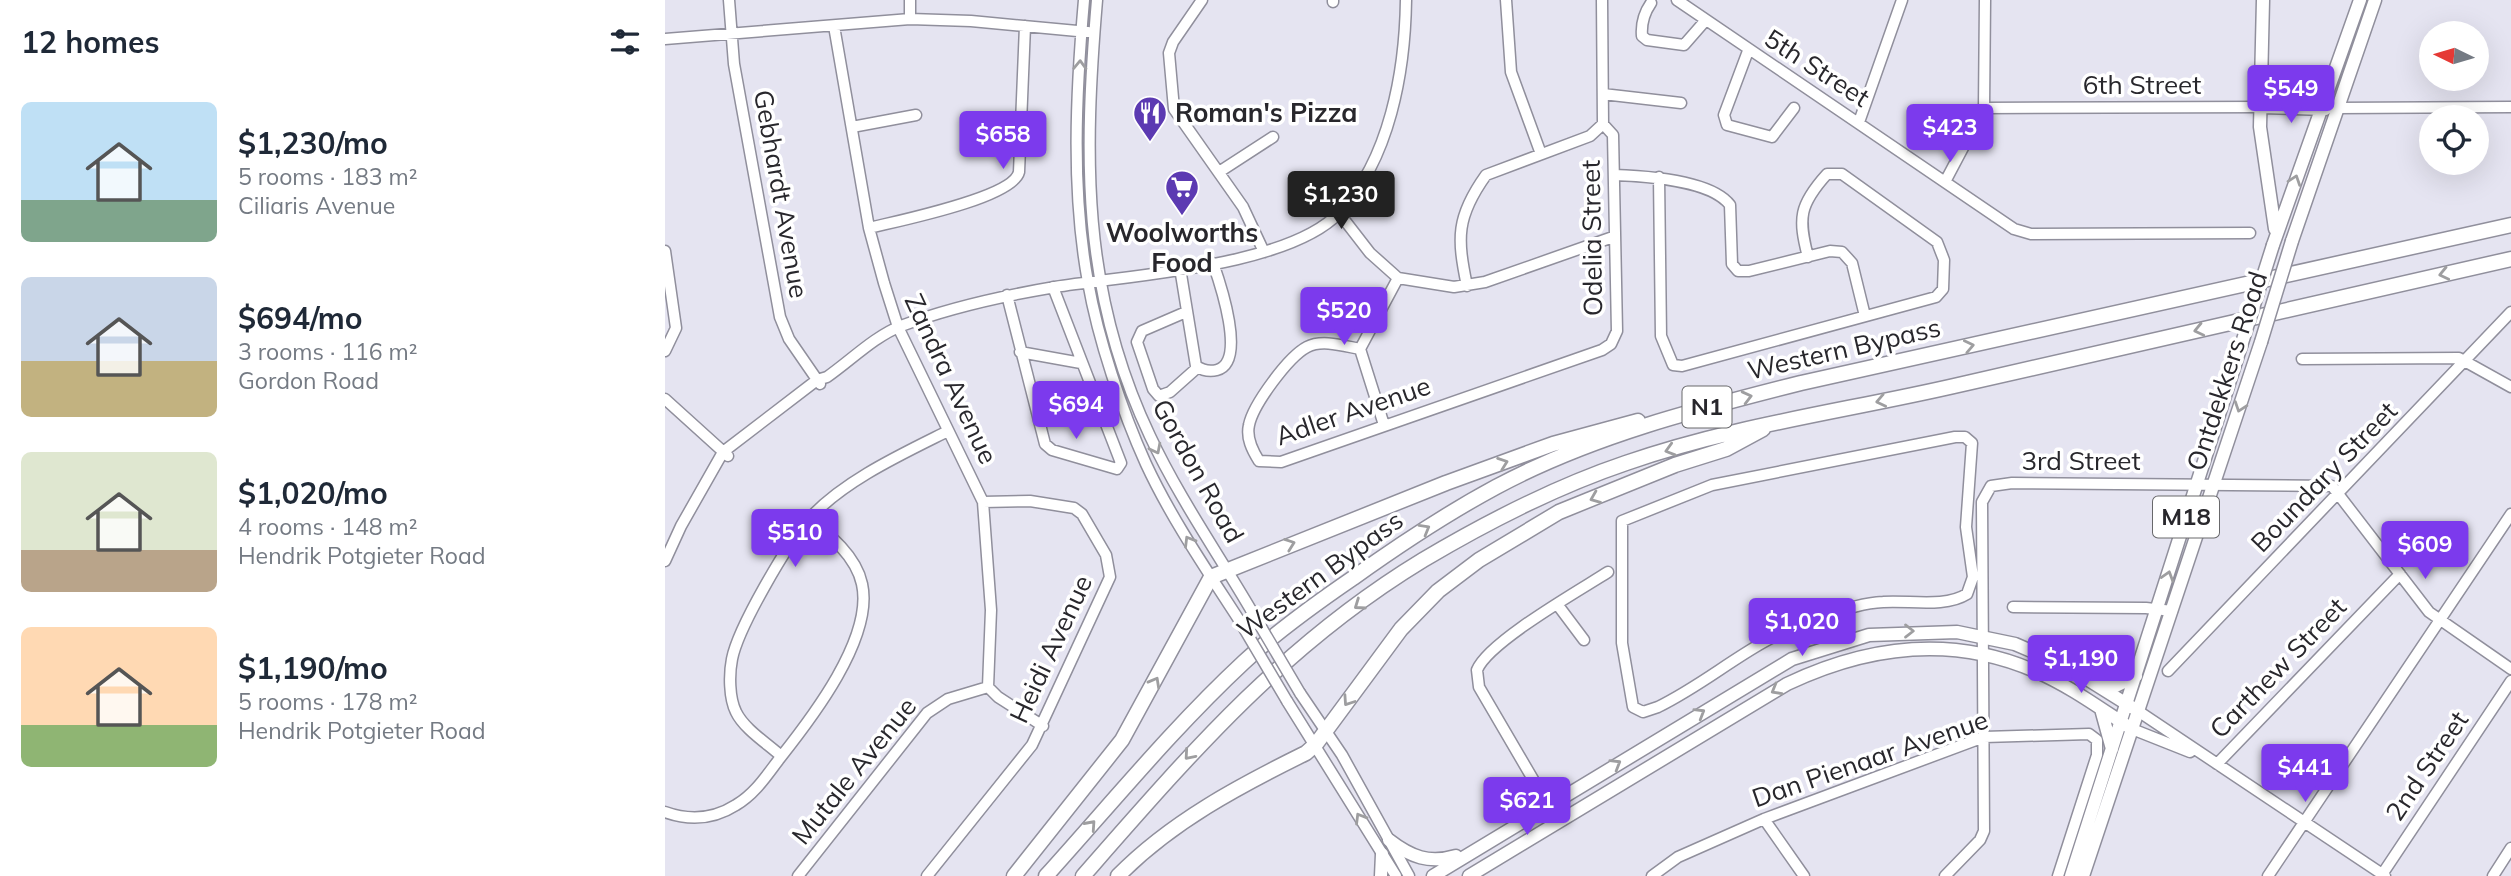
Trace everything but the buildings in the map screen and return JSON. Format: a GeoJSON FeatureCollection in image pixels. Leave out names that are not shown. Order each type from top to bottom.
{"type":"FeatureCollection","features":[{"type":"Feature","properties":{"kind":"highway","name":"Western Bypass"},"geometry":{"type":"LineString","coordinates":[[1046,876],[1191,714],[1245,661],[1305,611],[1408,539],[1497,487],[1561,457],[1691,411],[1801,383],[2511,225]]}},
{"type":"Feature","properties":{"kind":"highway","name":"Western Bypass"},"geometry":{"type":"LineString","coordinates":[[1083,876],[1207,734],[1260,682],[1314,637],[1420,562],[1504,515],[1577,481],[1627,462],[1770,424],[1948,387],[2511,259]]}},
{"type":"Feature","properties":{"kind":"highway"},"geometry":{"type":"LineString","coordinates":[[1014,876],[1122,740],[1211,577],[1446,483],[1553,444],[1613,427],[1691,411]]}},
{"type":"Feature","properties":{"kind":"highway"},"geometry":{"type":"LineString","coordinates":[[1118,876],[1141,852],[1218,799],[1307,752],[1328,732],[1401,629],[1437,591],[1479,560],[1559,512],[1675,465],[1726,449],[1753,437],[1770,424]]}},
{"type":"Feature","properties":{"kind":"main road"},"geometry":{"type":"LineString","coordinates":[[2263,0],[2261,138],[2274,208],[2274,242]]}},
{"type":"Feature","properties":{"kind":"main road","name":"Ontdekkers Road"},"geometry":{"type":"LineString","coordinates":[[2133,708],[2136,676],[2196,484],[2274,242],[2360,0]]}},
{"type":"Feature","properties":{"kind":"main road","name":"Ontdekkers Road"},"geometry":{"type":"LineString","coordinates":[[2083,876],[2127,725],[2172,611],[2292,242],[2375,0]]}},
{"type":"Feature","properties":{"kind":"main road","name":"6th Street"},"geometry":{"type":"LineString","coordinates":[[2262,107],[2337,108]]}},
{"type":"Feature","properties":{"kind":"main road"},"geometry":{"type":"LineString","coordinates":[[1433,876],[1792,659],[1869,635],[1931,631],[1983,636],[2015,644],[2116,686],[2136,676]]}},
{"type":"Feature","properties":{"kind":"main road"},"geometry":{"type":"LineString","coordinates":[[1469,876],[1755,703],[1819,669],[1847,659],[1899,649],[1926,648],[1983,655],[2035,671],[2127,725]]}},
{"type":"Feature","properties":{"kind":"main road"},"geometry":{"type":"LineString","coordinates":[[2066,666],[2133,708]]}},
{"type":"Feature","properties":{"kind":"main road"},"geometry":{"type":"LineString","coordinates":[[2101,709],[2112,749]]}},
{"type":"Feature","properties":{"kind":"main road","name":"Ontdekkers Road"},"geometry":{"type":"LineString","coordinates":[[2071,876],[2112,749],[2127,725]]}},
{"type":"Feature","properties":{"kind":"main road"},"geometry":{"type":"LineString","coordinates":[[1389,840],[1415,857],[1436,861],[1456,857],[1487,842]]}},
{"type":"Feature","properties":{"kind":"main road"},"geometry":{"type":"LineString","coordinates":[[1381,876],[1382,855]]}},
{"type":"Feature","properties":{"kind":"street","name":"Gebhardt Avenue"},"geometry":{"type":"LineString","coordinates":[[729,0],[731,35],[780,317],[789,339],[822,381]]}},
{"type":"Feature","properties":{"kind":"street"},"geometry":{"type":"LineString","coordinates":[[910,0],[910,19]]}},
{"type":"Feature","properties":{"kind":"street","name":"Gordon Road"},"geometry":{"type":"LineString","coordinates":[[1084,0],[1077,174],[1093,281],[1117,387],[1141,451],[1166,503],[1396,876]]}},
{"type":"Feature","properties":{"kind":"street","name":"Gordon Road"},"geometry":{"type":"LineString","coordinates":[[1097,0],[1087,170],[1093,281],[1122,370],[1150,436],[1300,693],[1328,732],[1409,876]]}},
{"type":"Feature","properties":{"kind":"street"},"geometry":{"type":"LineString","coordinates":[[1202,0],[1173,42],[1168,62],[1170,87],[1178,119],[1243,206],[1264,252]]}},
{"type":"Feature","properties":{"kind":"street"},"geometry":{"type":"LineString","coordinates":[[665,561],[729,452],[898,327],[980,300],[1213,263],[1264,252],[1313,232],[1339,213],[1375,156],[1384,129],[1406,41],[1406,0]]}},
{"type":"Feature","properties":{"kind":"street"},"geometry":{"type":"LineString","coordinates":[[1506,0],[1511,72],[1541,154]]}},
{"type":"Feature","properties":{"kind":"street","name":"Odelia Street"},"geometry":{"type":"LineString","coordinates":[[1602,0],[1603,124],[1613,135],[1617,331],[1611,344],[1602,350]]}},
{"type":"Feature","properties":{"kind":"street","name":"5th Street"},"geometry":{"type":"LineString","coordinates":[[1677,0],[1748,51],[1946,180],[2003,223],[2025,233],[2250,233]]}},
{"type":"Feature","properties":{"kind":"street"},"geometry":{"type":"LineString","coordinates":[[1859,122],[1902,0]]}},
{"type":"Feature","properties":{"kind":"street"},"geometry":{"type":"LineString","coordinates":[[1946,180],[1984,108],[1985,0]]}},
{"type":"Feature","properties":{"kind":"street"},"geometry":{"type":"LineString","coordinates":[[1651,3],[1644,15],[1641,33],[1647,40],[1684,45],[1705,21]]}},
{"type":"Feature","properties":{"kind":"street"},"geometry":{"type":"LineString","coordinates":[[665,39],[910,19],[1094,32]]}},
{"type":"Feature","properties":{"kind":"street","name":"Zandra Avenue"},"geometry":{"type":"LineString","coordinates":[[834,26],[869,228],[898,327],[983,502],[991,610],[988,687]]}},
{"type":"Feature","properties":{"kind":"street"},"geometry":{"type":"LineString","coordinates":[[869,228],[988,196],[1016,181],[1019,172],[1025,26]]}},
{"type":"Feature","properties":{"kind":"street"},"geometry":{"type":"LineString","coordinates":[[1748,51],[1724,115],[1727,125],[1772,137],[1794,108]]}},
{"type":"Feature","properties":{"kind":"street"},"geometry":{"type":"LineString","coordinates":[[1603,94],[1681,103]]}},
{"type":"Feature","properties":{"kind":"street","name":"6th Street"},"geometry":{"type":"LineString","coordinates":[[1984,108],[2262,107]]}},
{"type":"Feature","properties":{"kind":"street","name":"6th Street"},"geometry":{"type":"LineString","coordinates":[[2337,108],[2511,107]]}},
{"type":"Feature","properties":{"kind":"street"},"geometry":{"type":"LineString","coordinates":[[852,127],[916,115]]}},
{"type":"Feature","properties":{"kind":"street"},"geometry":{"type":"LineString","coordinates":[[1467,286],[1459,236],[1460,226],[1477,188],[1492,171],[1590,136],[1603,124]]}},
{"type":"Feature","properties":{"kind":"street"},"geometry":{"type":"LineString","coordinates":[[1219,172],[1273,137]]}},
{"type":"Feature","properties":{"kind":"street"},"geometry":{"type":"LineString","coordinates":[[1659,177],[1661,336],[1673,365],[1682,366],[1940,293],[1945,272],[1937,242],[1848,177],[1832,173],[1821,181],[1801,214],[1808,257]]}},
{"type":"Feature","properties":{"kind":"street"},"geometry":{"type":"LineString","coordinates":[[1614,175],[1676,180],[1727,201],[1730,210],[1732,264],[1738,271],[1837,250],[1848,256],[1865,316]]}},
{"type":"Feature","properties":{"kind":"street"},"geometry":{"type":"LineString","coordinates":[[1339,213],[1370,253],[1398,278],[1467,286],[1613,237]]}},
{"type":"Feature","properties":{"kind":"street"},"geometry":{"type":"LineString","coordinates":[[665,251],[676,328],[665,351]]}},
{"type":"Feature","properties":{"kind":"street"},"geometry":{"type":"LineString","coordinates":[[1186,312],[1142,331],[1137,342],[1153,388],[1159,396],[1170,392],[1197,368],[1218,370],[1229,360],[1232,351],[1224,301],[1213,263]]}},
{"type":"Feature","properties":{"kind":"street"},"geometry":{"type":"LineString","coordinates":[[1179,268],[1197,368]]}},
{"type":"Feature","properties":{"kind":"street"},"geometry":{"type":"LineString","coordinates":[[1384,425],[1360,349],[1398,278]]}},
{"type":"Feature","properties":{"kind":"street"},"geometry":{"type":"LineString","coordinates":[[1007,295],[1045,444],[1052,450],[1118,468],[1121,463],[1053,287]]}},
{"type":"Feature","properties":{"kind":"street","name":"Boundary Street"},"geometry":{"type":"LineString","coordinates":[[2168,671],[2511,312]]}},
{"type":"Feature","properties":{"kind":"street","name":"Adler Avenue"},"geometry":{"type":"LineString","coordinates":[[1360,349],[1322,344],[1308,346],[1299,352],[1272,384],[1249,425],[1250,445],[1259,461],[1281,462],[1602,350]]}},
{"type":"Feature","properties":{"kind":"street"},"geometry":{"type":"LineString","coordinates":[[1020,352],[1081,363]]}},
{"type":"Feature","properties":{"kind":"street"},"geometry":{"type":"LineString","coordinates":[[2302,359],[2454,358],[2465,361],[2511,387]]}},
{"type":"Feature","properties":{"kind":"street"},"geometry":{"type":"LineString","coordinates":[[665,400],[729,452]]}},
{"type":"Feature","properties":{"kind":"street"},"geometry":{"type":"LineString","coordinates":[[781,756],[737,715],[731,666],[740,637],[761,596],[809,519],[884,464],[948,431]]}},
{"type":"Feature","properties":{"kind":"street"},"geometry":{"type":"LineString","coordinates":[[1965,437],[1972,443],[1966,527],[1973,577],[1971,590],[1964,596],[1928,602],[1881,602],[1812,620],[1754,645],[1658,708],[1643,712],[1633,707],[1622,625],[1621,526],[1626,519],[1712,485],[1965,437]]}},
{"type":"Feature","properties":{"kind":"street","name":"3rd Street"},"geometry":{"type":"LineString","coordinates":[[1945,876],[1980,840],[1985,831],[1983,496],[1991,486],[2324,484],[2335,488],[2340,494]]}},
{"type":"Feature","properties":{"kind":"street"},"geometry":{"type":"LineString","coordinates":[[2340,494],[2439,622],[2511,669]]}},
{"type":"Feature","properties":{"kind":"street","name":"Heidi Avenue"},"geometry":{"type":"LineString","coordinates":[[927,876],[1032,745],[1109,583],[1111,570],[1098,540],[1082,514],[1074,508],[1030,501],[983,502]]}},
{"type":"Feature","properties":{"kind":"street"},"geometry":{"type":"LineString","coordinates":[[2268,876],[2511,514]]}},
{"type":"Feature","properties":{"kind":"street"},"geometry":{"type":"LineString","coordinates":[[665,812],[703,818],[721,813],[749,796],[831,690],[854,637],[862,599],[860,577],[852,560],[809,519]]}},
{"type":"Feature","properties":{"kind":"street"},"geometry":{"type":"LineString","coordinates":[[1966,527],[1983,527]]}},
{"type":"Feature","properties":{"kind":"street"},"geometry":{"type":"LineString","coordinates":[[1558,822],[1479,687],[1476,675],[1479,664],[1487,655],[1557,604],[1608,572]]}},
{"type":"Feature","properties":{"kind":"street","name":"Carthew Street"},"geometry":{"type":"LineString","coordinates":[[2213,762],[2400,574]]}},
{"type":"Feature","properties":{"kind":"street"},"geometry":{"type":"LineString","coordinates":[[1557,604],[1584,640]]}},
{"type":"Feature","properties":{"kind":"street"},"geometry":{"type":"LineString","coordinates":[[2013,607],[2172,611]]}},
{"type":"Feature","properties":{"kind":"street","name":"2nd Street"},"geometry":{"type":"LineString","coordinates":[[2382,875],[2511,681]]}},
{"type":"Feature","properties":{"kind":"street"},"geometry":{"type":"LineString","coordinates":[[988,687],[998,697],[1043,726]]}},
{"type":"Feature","properties":{"kind":"street","name":"Mutale Avenue"},"geometry":{"type":"LineString","coordinates":[[799,876],[927,713],[948,699],[988,687]]}},
{"type":"Feature","properties":{"kind":"street"},"geometry":{"type":"LineString","coordinates":[[2133,708],[2382,875]]}},
{"type":"Feature","properties":{"kind":"street"},"geometry":{"type":"LineString","coordinates":[[2127,725],[2213,762]]}},
{"type":"Feature","properties":{"kind":"street","name":"Dan Pienaar Avenue"},"geometry":{"type":"LineString","coordinates":[[1652,876],[1678,857],[1764,819],[1984,737],[2081,734],[2097,740],[2097,755],[2058,876]]}},
{"type":"Feature","properties":{"kind":"street"},"geometry":{"type":"LineString","coordinates":[[1764,819],[1804,876]]}},
{"type":"Feature","properties":{"kind":"street"},"geometry":{"type":"LineString","coordinates":[[2493,876],[2511,848]]}},
{"type":"Feature","properties":{"kind":"place","name":"Roman's Pizza"},"geometry":{"type":"Point","coordinates":[1150,143]}},
{"type":"Feature","properties":{"kind":"place","name":"Woolworths Food"},"geometry":{"type":"Point","coordinates":[1182,217]}}]}
